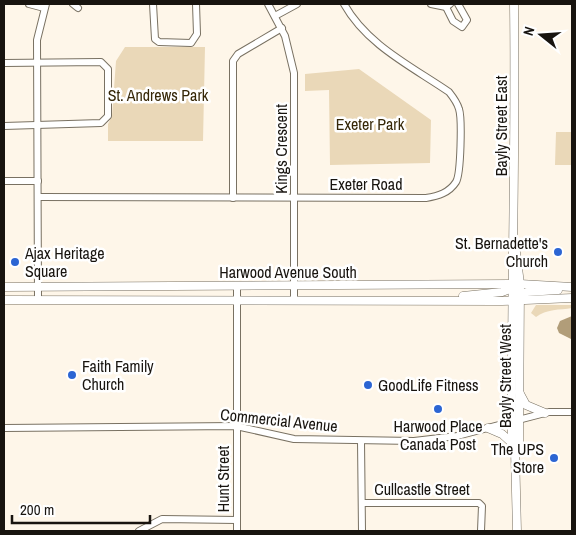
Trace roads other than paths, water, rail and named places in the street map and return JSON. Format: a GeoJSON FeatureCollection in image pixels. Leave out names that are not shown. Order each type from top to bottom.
{"type":"FeatureCollection","features":[{"type":"Feature","properties":{"kind":"main road","name":"Bayly Street East"},"geometry":{"type":"LineString","coordinates":[[514,4],[514,286],[517,298]]}},
{"type":"Feature","properties":{"kind":"main road","name":"Harwood Avenue South"},"geometry":{"type":"LineString","coordinates":[[4,286],[570,287]]}},
{"type":"Feature","properties":{"kind":"main road"},"geometry":{"type":"LineString","coordinates":[[146,300],[147,286]]}},
{"type":"Feature","properties":{"kind":"main road"},"geometry":{"type":"LineString","coordinates":[[406,300],[408,286]]}},
{"type":"Feature","properties":{"kind":"main road"},"geometry":{"type":"LineString","coordinates":[[441,299],[502,292],[514,286]]}},
{"type":"Feature","properties":{"kind":"main road"},"geometry":{"type":"LineString","coordinates":[[517,298],[570,287]]}},
{"type":"Feature","properties":{"kind":"main road","name":"Bayly Street West"},"geometry":{"type":"LineString","coordinates":[[517,298],[519,392],[512,443],[515,451],[517,531]]}},
{"type":"Feature","properties":{"kind":"main road","name":"Bayly Street West"},"geometry":{"type":"LineString","coordinates":[[515,451],[519,444],[515,421],[517,298]]}},
{"type":"Feature","properties":{"kind":"main road","name":"Harwood Avenue South"},"geometry":{"type":"LineString","coordinates":[[4,300],[572,298]]}},
{"type":"Feature","properties":{"kind":"main road"},"geometry":{"type":"LineString","coordinates":[[519,392],[526,405],[545,412]]}},
{"type":"Feature","properties":{"kind":"main road"},"geometry":{"type":"LineString","coordinates":[[488,428],[502,434],[512,443]]}},
{"type":"Feature","properties":{"kind":"street"},"geometry":{"type":"LineString","coordinates":[[29,4],[45,6],[38,31],[37,62],[38,299]]}},
{"type":"Feature","properties":{"kind":"street"},"geometry":{"type":"LineString","coordinates":[[153,4],[155,39],[159,42],[183,43],[192,43],[197,34],[196,4]]}},
{"type":"Feature","properties":{"kind":"street","name":"Kings Crescent"},"geometry":{"type":"LineString","coordinates":[[268,4],[282,28],[291,52],[294,73],[294,299]]}},
{"type":"Feature","properties":{"kind":"street"},"geometry":{"type":"LineString","coordinates":[[275,16],[297,4]]}},
{"type":"Feature","properties":{"kind":"street","name":"Exeter Road"},"geometry":{"type":"LineString","coordinates":[[38,198],[438,196],[447,191],[456,182],[459,170],[460,110],[455,100],[449,92],[366,34],[354,21],[344,4]]}},
{"type":"Feature","properties":{"kind":"street"},"geometry":{"type":"LineString","coordinates":[[431,4],[448,5],[453,20],[462,27],[466,20],[458,4]]}},
{"type":"Feature","properties":{"kind":"street"},"geometry":{"type":"LineString","coordinates":[[233,198],[233,61],[238,54],[282,28]]}},
{"type":"Feature","properties":{"kind":"street"},"geometry":{"type":"LineString","coordinates":[[4,63],[102,62],[108,69],[109,77],[108,116],[101,122],[4,126]]}},
{"type":"Feature","properties":{"kind":"street"},"geometry":{"type":"LineString","coordinates":[[4,181],[38,181]]}},
{"type":"Feature","properties":{"kind":"street"},"geometry":{"type":"LineString","coordinates":[[236,299],[237,286]]}},
{"type":"Feature","properties":{"kind":"street","name":"Hunt Street"},"geometry":{"type":"LineString","coordinates":[[236,299],[237,531]]}},
{"type":"Feature","properties":{"kind":"street","name":"Commercial Avenue"},"geometry":{"type":"LineString","coordinates":[[4,428],[236,426],[294,439],[361,441],[432,440],[488,428],[545,412],[572,412]]}},
{"type":"Feature","properties":{"kind":"street"},"geometry":{"type":"LineString","coordinates":[[361,441],[362,531]]}},
{"type":"Feature","properties":{"kind":"street","name":"Cullcastle Street"},"geometry":{"type":"LineString","coordinates":[[362,503],[473,503],[482,506],[481,531]]}},
{"type":"Feature","properties":{"kind":"street"},"geometry":{"type":"LineString","coordinates":[[139,531],[162,519],[237,520]]}},
{"type":"Feature","properties":{"kind":"place","name":"St. Bernadette's Church"},"geometry":{"type":"Point","coordinates":[558,252]}},
{"type":"Feature","properties":{"kind":"place","name":"Ajax Heritage Square"},"geometry":{"type":"Point","coordinates":[15,262]}},
{"type":"Feature","properties":{"kind":"place","name":"Faith Family Church"},"geometry":{"type":"Point","coordinates":[72,375]}},
{"type":"Feature","properties":{"kind":"place","name":"GoodLife Fitness"},"geometry":{"type":"Point","coordinates":[368,385]}},
{"type":"Feature","properties":{"kind":"place","name":"Harwood Place Canada Post"},"geometry":{"type":"Point","coordinates":[438,409]}},
{"type":"Feature","properties":{"kind":"place","name":"The UPS Store"},"geometry":{"type":"Point","coordinates":[554,458]}},
{"type":"Feature","properties":{"kind":"park label","name":"St. Andrews Park"},"geometry":{"type":"Point","coordinates":[158,95]}},
{"type":"Feature","properties":{"kind":"park label","name":"Exeter Park"},"geometry":{"type":"Point","coordinates":[370,124]}}]}
